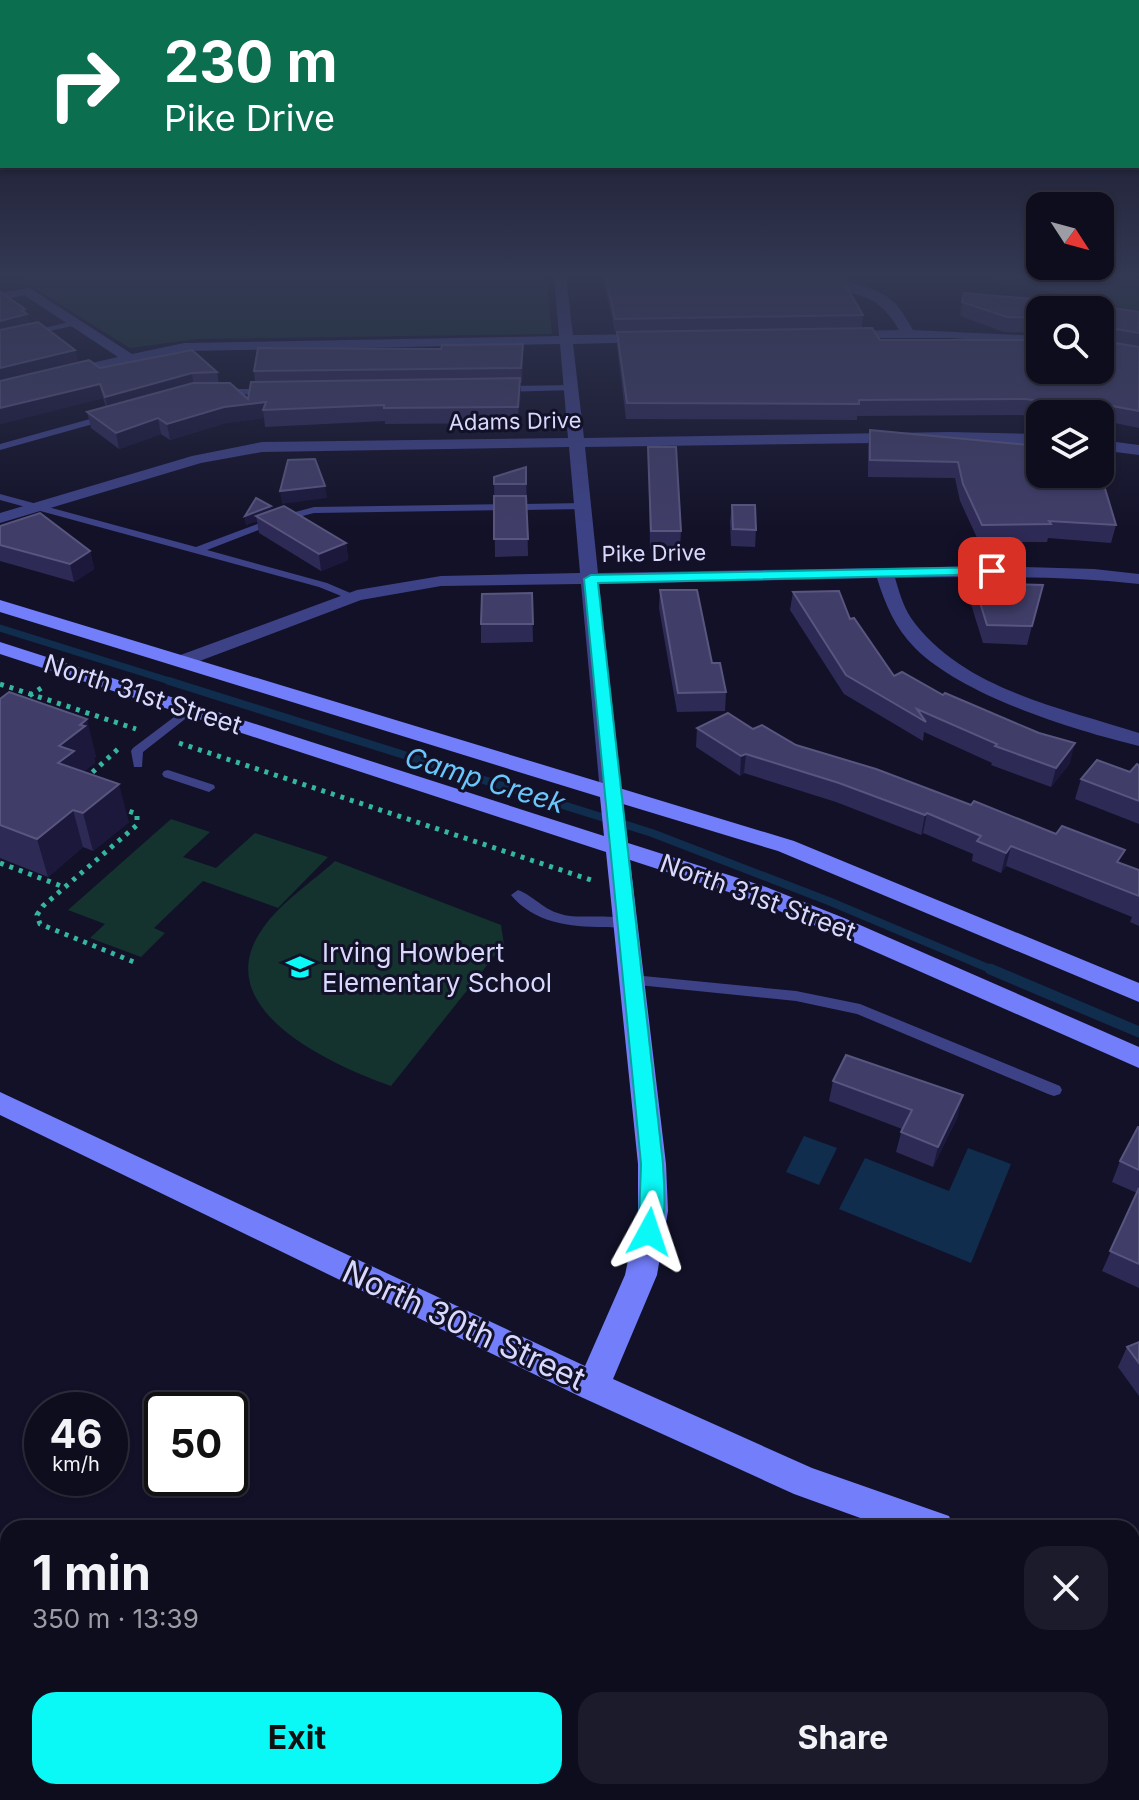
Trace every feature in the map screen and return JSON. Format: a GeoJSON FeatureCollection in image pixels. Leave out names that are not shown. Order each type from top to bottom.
{"type":"FeatureCollection","features":[{"type":"Feature","properties":{"kind":"main road","name":"North 31st Street"},"geometry":{"type":"LineString","coordinates":[[0,606],[530,770],[706,820],[839,867],[1139,993]]}},
{"type":"Feature","properties":{"kind":"main road","name":"North 31st Street"},"geometry":{"type":"LineString","coordinates":[[0,648],[758,893],[1139,1058]]}},
{"type":"Feature","properties":{"kind":"main road"},"geometry":{"type":"LineString","coordinates":[[593,1386],[641,1275],[653,1211],[652,1164],[611,792]]}},
{"type":"Feature","properties":{"kind":"main road","name":"North 30th Street"},"geometry":{"type":"LineString","coordinates":[[0,1103],[593,1386],[806,1482],[913,1520]]}},
{"type":"Feature","properties":{"kind":"street"},"geometry":{"type":"LineString","coordinates":[[57,375],[111,361]]}},
{"type":"Feature","properties":{"kind":"street"},"geometry":{"type":"LineString","coordinates":[[570,361],[611,792]]}},
{"type":"Feature","properties":{"kind":"street","name":"Adams Drive"},"geometry":{"type":"LineString","coordinates":[[0,518],[198,459],[244,449],[950,437],[1026,439]]}},
{"type":"Feature","properties":{"kind":"street"},"geometry":{"type":"LineString","coordinates":[[1114,447],[1139,450]]}},
{"type":"Feature","properties":{"kind":"street","name":"Pike Drive"},"geometry":{"type":"LineString","coordinates":[[182,661],[351,597],[394,586],[441,581],[1055,572],[1139,579]]}},
{"type":"Feature","properties":{"kind":"street"},"geometry":{"type":"LineString","coordinates":[[884,573],[901,619],[936,656],[992,688],[1139,740]]}},
{"type":"Feature","properties":{"kind":"lane"},"geometry":{"type":"LineString","coordinates":[[493,389],[573,388]]}},
{"type":"Feature","properties":{"kind":"lane"},"geometry":{"type":"LineString","coordinates":[[212,392],[275,391]]}},
{"type":"Feature","properties":{"kind":"lane"},"geometry":{"type":"LineString","coordinates":[[0,447],[121,414]]}},
{"type":"Feature","properties":{"kind":"lane"},"geometry":{"type":"LineString","coordinates":[[0,497],[323,585],[351,597]]}},
{"type":"Feature","properties":{"kind":"lane"},"geometry":{"type":"LineString","coordinates":[[198,550],[276,520],[314,510],[584,506]]}},
{"type":"Feature","properties":{"kind":"lane"},"geometry":{"type":"LineString","coordinates":[[138,764],[137,751],[190,709]]}},
{"type":"Feature","properties":{"kind":"lane"},"geometry":{"type":"LineString","coordinates":[[168,774],[209,788]]}},
{"type":"Feature","properties":{"kind":"lane"},"geometry":{"type":"LineString","coordinates":[[518,895],[534,912],[556,920],[627,923]]}},
{"type":"Feature","properties":{"kind":"lane"},"geometry":{"type":"LineString","coordinates":[[633,980],[796,996],[860,1009],[1054,1090]]}},
{"type":"Feature","properties":{"kind":"path"},"geometry":{"type":"LineString","coordinates":[[10,708],[52,681]]}},
{"type":"Feature","properties":{"kind":"path"},"geometry":{"type":"LineString","coordinates":[[0,684],[140,731],[85,776],[85,786]]}},
{"type":"Feature","properties":{"kind":"path"},"geometry":{"type":"LineString","coordinates":[[156,736],[591,880]]}},
{"type":"Feature","properties":{"kind":"path"},"geometry":{"type":"LineString","coordinates":[[111,805],[137,814],[137,825],[64,887],[37,915],[40,924],[134,962]]}},
{"type":"Feature","properties":{"kind":"path"},"geometry":{"type":"LineString","coordinates":[[0,863],[64,887]]}},
{"type":"Feature","properties":{"kind":"green space"},"geometry":{"type":"Polygon","coordinates":[[[171,819],[210,832],[183,857],[216,868],[255,833],[328,857],[278,908],[203,881],[154,928],[165,933],[141,957],[90,938],[105,924],[68,910],[171,819]]]}},
{"type":"Feature","properties":{"kind":"green space"},"geometry":{"type":"Polygon","coordinates":[[[335,861],[501,925],[504,944],[391,1086],[338,1064],[283,1030],[262,1008],[250,984],[249,957],[263,928],[288,901],[335,861]]]}},
{"type":"Feature","properties":{"kind":"water"},"geometry":{"type":"Polygon","coordinates":[[[804,1136],[837,1148],[819,1185],[786,1172],[804,1136]]]}},
{"type":"Feature","properties":{"kind":"water"},"geometry":{"type":"Polygon","coordinates":[[[968,1148],[1011,1164],[971,1263],[839,1209],[865,1158],[949,1191],[968,1148]]]}},
{"type":"Feature","properties":{"kind":"building"},"geometry":{"type":"Polygon","coordinates":[[[0,361],[29,361],[0,368],[0,361]]]}},
{"type":"Feature","properties":{"kind":"building"},"geometry":{"type":"Polygon","coordinates":[[[85,361],[100,368],[136,361],[204,361],[217,372],[192,373],[105,397],[100,384],[0,408],[0,381],[85,361]]]}},
{"type":"Feature","properties":{"kind":"building"},"geometry":{"type":"Polygon","coordinates":[[[256,361],[522,361],[521,368],[254,371],[256,361]]]}},
{"type":"Feature","properties":{"kind":"building"},"geometry":{"type":"Polygon","coordinates":[[[621,361],[1026,361],[1026,384],[1114,384],[1114,361],[1139,361],[1139,411],[1114,406],[1114,400],[859,400],[859,404],[627,403],[621,361]]]}},
{"type":"Feature","properties":{"kind":"building"},"geometry":{"type":"Polygon","coordinates":[[[520,378],[518,407],[384,408],[384,405],[263,410],[266,402],[224,407],[167,424],[158,418],[116,433],[87,412],[193,383],[230,383],[248,399],[251,382],[520,378]]]}},
{"type":"Feature","properties":{"kind":"building"},"geometry":{"type":"Polygon","coordinates":[[[870,430],[1026,445],[1026,488],[1105,488],[1116,525],[1049,521],[1051,524],[982,525],[963,484],[958,462],[870,460],[870,430]]]}},
{"type":"Feature","properties":{"kind":"building"},"geometry":{"type":"Polygon","coordinates":[[[648,447],[676,447],[681,531],[651,531],[648,447]]]}},
{"type":"Feature","properties":{"kind":"building"},"geometry":{"type":"Polygon","coordinates":[[[315,459],[325,486],[280,491],[288,460],[315,459]]]}},
{"type":"Feature","properties":{"kind":"building"},"geometry":{"type":"Polygon","coordinates":[[[526,467],[526,484],[494,484],[494,477],[526,467]]]}},
{"type":"Feature","properties":{"kind":"building"},"geometry":{"type":"Polygon","coordinates":[[[494,496],[526,496],[528,539],[494,539],[494,496]]]}},
{"type":"Feature","properties":{"kind":"building"},"geometry":{"type":"Polygon","coordinates":[[[256,498],[271,506],[245,516],[256,498]]]}},
{"type":"Feature","properties":{"kind":"building"},"geometry":{"type":"Polygon","coordinates":[[[732,505],[755,505],[756,530],[733,529],[732,505]]]}},
{"type":"Feature","properties":{"kind":"building"},"geometry":{"type":"Polygon","coordinates":[[[284,506],[346,543],[319,554],[256,516],[284,506]]]}},
{"type":"Feature","properties":{"kind":"building"},"geometry":{"type":"Polygon","coordinates":[[[40,513],[90,551],[70,564],[0,545],[0,526],[40,513]]]}},
{"type":"Feature","properties":{"kind":"building"},"geometry":{"type":"Polygon","coordinates":[[[974,583],[1043,585],[1032,626],[987,625],[974,583]]]}},
{"type":"Feature","properties":{"kind":"building"},"geometry":{"type":"Polygon","coordinates":[[[660,590],[697,590],[712,663],[720,663],[726,692],[678,693],[660,590]]]}},
{"type":"Feature","properties":{"kind":"building"},"geometry":{"type":"Polygon","coordinates":[[[839,591],[850,619],[854,618],[894,676],[902,672],[943,695],[945,693],[1039,733],[1075,743],[1056,768],[995,746],[997,744],[917,709],[926,722],[846,675],[793,592],[839,591]]]}},
{"type":"Feature","properties":{"kind":"building"},"geometry":{"type":"Polygon","coordinates":[[[532,593],[533,624],[481,624],[482,594],[532,593]]]}},
{"type":"Feature","properties":{"kind":"building"},"geometry":{"type":"Polygon","coordinates":[[[9,692],[87,719],[80,725],[85,726],[59,746],[74,751],[58,763],[119,784],[83,813],[73,810],[37,839],[0,825],[0,699],[9,692]]]}},
{"type":"Feature","properties":{"kind":"building"},"geometry":{"type":"Polygon","coordinates":[[[728,713],[753,729],[762,725],[796,745],[876,769],[971,805],[974,801],[1056,834],[1062,826],[1125,850],[1117,862],[1139,870],[1139,896],[1011,846],[1006,853],[977,841],[981,836],[927,813],[925,815],[839,783],[746,754],[741,756],[697,728],[728,713]]]}},
{"type":"Feature","properties":{"kind":"building"},"geometry":{"type":"Polygon","coordinates":[[[1097,760],[1130,772],[1139,765],[1139,801],[1081,779],[1097,760]]]}},
{"type":"Feature","properties":{"kind":"building"},"geometry":{"type":"Polygon","coordinates":[[[846,1055],[963,1095],[938,1147],[901,1132],[912,1110],[833,1081],[846,1055]]]}},
{"type":"Feature","properties":{"kind":"building"},"geometry":{"type":"Polygon","coordinates":[[[1139,1127],[1139,1170],[1120,1161],[1139,1127]]]}},
{"type":"Feature","properties":{"kind":"building"},"geometry":{"type":"Polygon","coordinates":[[[1139,1188],[1139,1264],[1110,1251],[1139,1188]]]}},
{"type":"Feature","properties":{"kind":"building"},"geometry":{"type":"Polygon","coordinates":[[[1139,1342],[1139,1363],[1127,1347],[1139,1342]]]}},
{"type":"Feature","properties":{"kind":"waterway","name":"Camp Creek"},"geometry":{"type":"LineString","coordinates":[[0,628],[176,683]]}},
{"type":"Feature","properties":{"kind":"waterway","name":"Camp Creek"},"geometry":{"type":"LineString","coordinates":[[169,681],[652,833],[831,902],[995,971]]}},
{"type":"Feature","properties":{"kind":"waterway","name":"Camp Creek"},"geometry":{"type":"LineString","coordinates":[[990,969],[1139,1032]]}},
{"type":"Feature","properties":{"kind":"place","name":"Irving Howbert Elementary School"},"geometry":{"type":"Point","coordinates":[300,967]}},
{"type":"Feature","properties":{"kind":"route"},"geometry":{"type":"LineString","coordinates":[[649,1232],[653,1211],[652,1164],[591,579],[992,571]]}}]}
